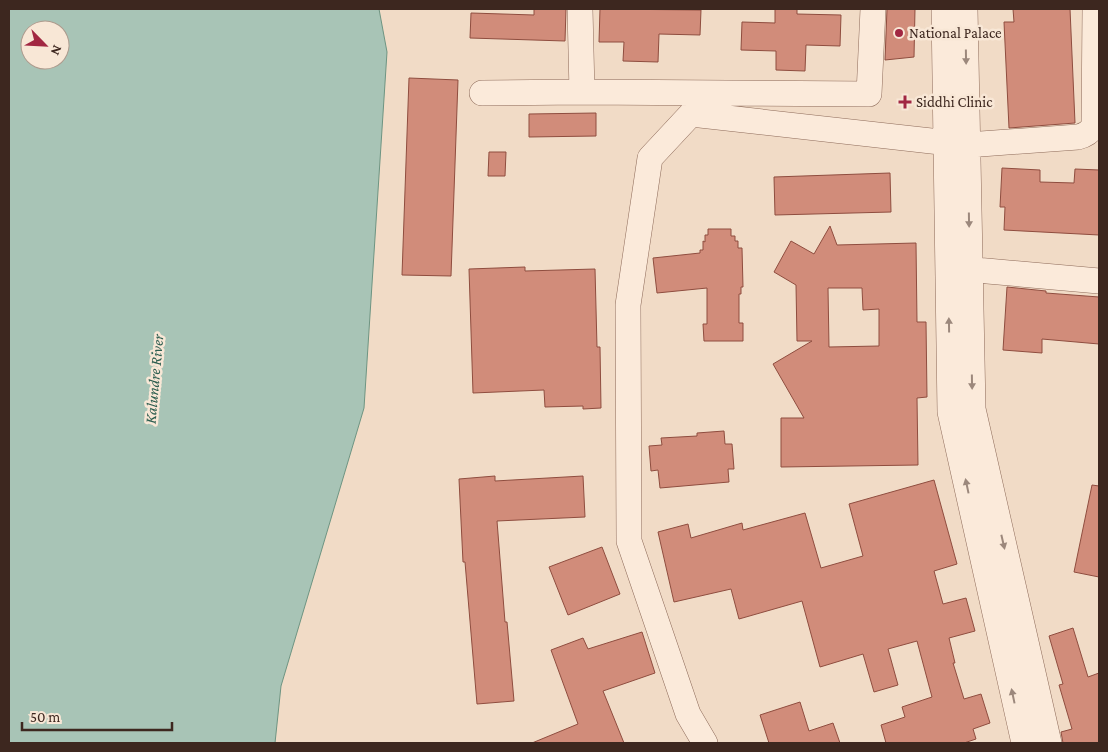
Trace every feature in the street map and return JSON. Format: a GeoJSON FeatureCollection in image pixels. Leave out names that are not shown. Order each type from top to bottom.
{"type":"FeatureCollection","features":[{"type":"Feature","properties":{"kind":"street"},"geometry":{"type":"LineString","coordinates":[[580,9],[582,92]]}},
{"type":"Feature","properties":{"kind":"street"},"geometry":{"type":"LineString","coordinates":[[482,93],[869,94],[873,9]]}},
{"type":"Feature","properties":{"kind":"street"},"geometry":{"type":"LineString","coordinates":[[944,9],[957,144]]}},
{"type":"Feature","properties":{"kind":"street"},"geometry":{"type":"LineString","coordinates":[[965,9],[957,144],[959,268],[950,412],[1024,743]]}},
{"type":"Feature","properties":{"kind":"street"},"geometry":{"type":"LineString","coordinates":[[705,743],[688,714],[629,541],[628,305],[650,158],[691,114],[957,144],[1078,137],[1090,131],[1094,126],[1095,9]]}},
{"type":"Feature","properties":{"kind":"street"},"geometry":{"type":"LineString","coordinates":[[959,268],[1099,281]]}},
{"type":"Feature","properties":{"kind":"street"},"geometry":{"type":"LineString","coordinates":[[959,268],[973,409],[1049,743]]}},
{"type":"Feature","properties":{"kind":"water","name":"Kalundre River"},"geometry":{"type":"Polygon","coordinates":[[[9,9],[379,9],[387,52],[364,408],[281,686],[275,743],[9,743],[9,9]]]}},
{"type":"Feature","properties":{"kind":"building"},"geometry":{"type":"Polygon","coordinates":[[[534,9],[566,9],[565,41],[470,38],[471,13],[534,15],[534,9]]]}},
{"type":"Feature","properties":{"kind":"building"},"geometry":{"type":"Polygon","coordinates":[[[600,9],[701,10],[700,35],[659,34],[658,62],[623,61],[624,42],[599,42],[600,9]]]}},
{"type":"Feature","properties":{"kind":"building"},"geometry":{"type":"Polygon","coordinates":[[[775,9],[797,9],[797,14],[841,15],[840,46],[806,45],[805,71],[776,70],[776,51],[741,50],[742,22],[775,23],[775,9]]]}},
{"type":"Feature","properties":{"kind":"building","name":"National Palace"},"geometry":{"type":"Polygon","coordinates":[[[887,9],[915,9],[914,57],[885,60],[887,9]]]}},
{"type":"Feature","properties":{"kind":"building"},"geometry":{"type":"Polygon","coordinates":[[[1013,9],[1070,9],[1075,123],[1009,128],[1004,22],[1014,22],[1013,9]]]}},
{"type":"Feature","properties":{"kind":"building"},"geometry":{"type":"Polygon","coordinates":[[[409,78],[458,80],[451,276],[402,275],[409,78]]]}},
{"type":"Feature","properties":{"kind":"building"},"geometry":{"type":"Polygon","coordinates":[[[596,113],[596,136],[529,137],[529,114],[596,113]]]}},
{"type":"Feature","properties":{"kind":"building"},"geometry":{"type":"Polygon","coordinates":[[[489,152],[506,152],[505,176],[488,176],[489,152]]]}},
{"type":"Feature","properties":{"kind":"building"},"geometry":{"type":"Polygon","coordinates":[[[1002,168],[1040,170],[1040,182],[1074,183],[1075,169],[1099,170],[1099,235],[1004,230],[1005,207],[1000,207],[1002,168]]]}},
{"type":"Feature","properties":{"kind":"building"},"geometry":{"type":"Polygon","coordinates":[[[890,173],[891,212],[775,215],[774,177],[890,173]]]}},
{"type":"Feature","properties":{"kind":"building"},"geometry":{"type":"Polygon","coordinates":[[[830,226],[837,245],[916,243],[917,322],[926,322],[927,397],[917,398],[918,465],[781,467],[781,418],[804,418],[773,364],[812,341],[797,341],[796,285],[774,272],[791,241],[814,254],[830,226]],[[828,288],[829,347],[879,346],[879,309],[863,310],[862,288],[828,288]]]}},
{"type":"Feature","properties":{"kind":"building"},"geometry":{"type":"Polygon","coordinates":[[[708,229],[731,229],[731,236],[735,236],[735,241],[738,241],[738,248],[742,248],[743,287],[741,287],[741,294],[739,294],[739,323],[743,323],[743,341],[704,341],[703,324],[707,324],[707,288],[657,293],[653,258],[700,253],[700,250],[703,250],[705,235],[708,235],[708,229]]]}},
{"type":"Feature","properties":{"kind":"building"},"geometry":{"type":"Polygon","coordinates":[[[525,267],[525,271],[595,269],[597,347],[600,347],[601,408],[583,409],[583,406],[545,407],[544,390],[473,393],[469,269],[525,267]]]}},
{"type":"Feature","properties":{"kind":"building"},"geometry":{"type":"Polygon","coordinates":[[[1007,287],[1046,291],[1046,293],[1099,297],[1099,344],[1042,339],[1042,353],[1003,350],[1007,287]]]}},
{"type":"Feature","properties":{"kind":"building"},"geometry":{"type":"Polygon","coordinates":[[[724,431],[725,444],[732,444],[734,469],[728,469],[729,482],[660,488],[658,470],[651,471],[649,446],[662,445],[661,438],[697,436],[697,433],[724,431]]]}},
{"type":"Feature","properties":{"kind":"building"},"geometry":{"type":"Polygon","coordinates":[[[495,476],[495,481],[583,476],[585,517],[497,521],[505,622],[507,622],[514,701],[477,704],[465,562],[463,562],[459,479],[495,476]]]}},
{"type":"Feature","properties":{"kind":"building"},"geometry":{"type":"Polygon","coordinates":[[[934,480],[957,564],[934,571],[943,604],[966,598],[975,631],[949,638],[955,663],[953,663],[964,699],[981,694],[990,723],[973,729],[976,739],[964,743],[886,743],[881,725],[905,717],[902,707],[932,697],[917,641],[888,649],[898,685],[874,692],[863,654],[820,667],[802,601],[739,619],[731,589],[674,602],[658,532],[688,524],[691,538],[742,523],[743,530],[805,513],[821,568],[863,556],[849,504],[934,480]]]}},
{"type":"Feature","properties":{"kind":"building"},"geometry":{"type":"Polygon","coordinates":[[[1092,485],[1099,486],[1099,577],[1074,572],[1092,485]]]}},
{"type":"Feature","properties":{"kind":"building"},"geometry":{"type":"Polygon","coordinates":[[[602,547],[620,594],[568,615],[549,567],[602,547]]]}},
{"type":"Feature","properties":{"kind":"building"},"geometry":{"type":"Polygon","coordinates":[[[1073,628],[1088,677],[1099,673],[1099,743],[1063,743],[1061,732],[1072,729],[1059,685],[1063,684],[1049,636],[1073,628]]]}},
{"type":"Feature","properties":{"kind":"building"},"geometry":{"type":"Polygon","coordinates":[[[642,632],[655,673],[603,691],[624,743],[532,743],[578,724],[551,650],[583,638],[588,649],[642,632]]]}},
{"type":"Feature","properties":{"kind":"building"},"geometry":{"type":"Polygon","coordinates":[[[800,702],[809,731],[833,723],[840,743],[769,743],[760,715],[800,702]]]}},
{"type":"Feature","properties":{"kind":"place","name":"National Palace"},"geometry":{"type":"Point","coordinates":[899,33]}},
{"type":"Feature","properties":{"kind":"place","name":"Siddhi Clinic"},"geometry":{"type":"Point","coordinates":[905,102]}}]}
